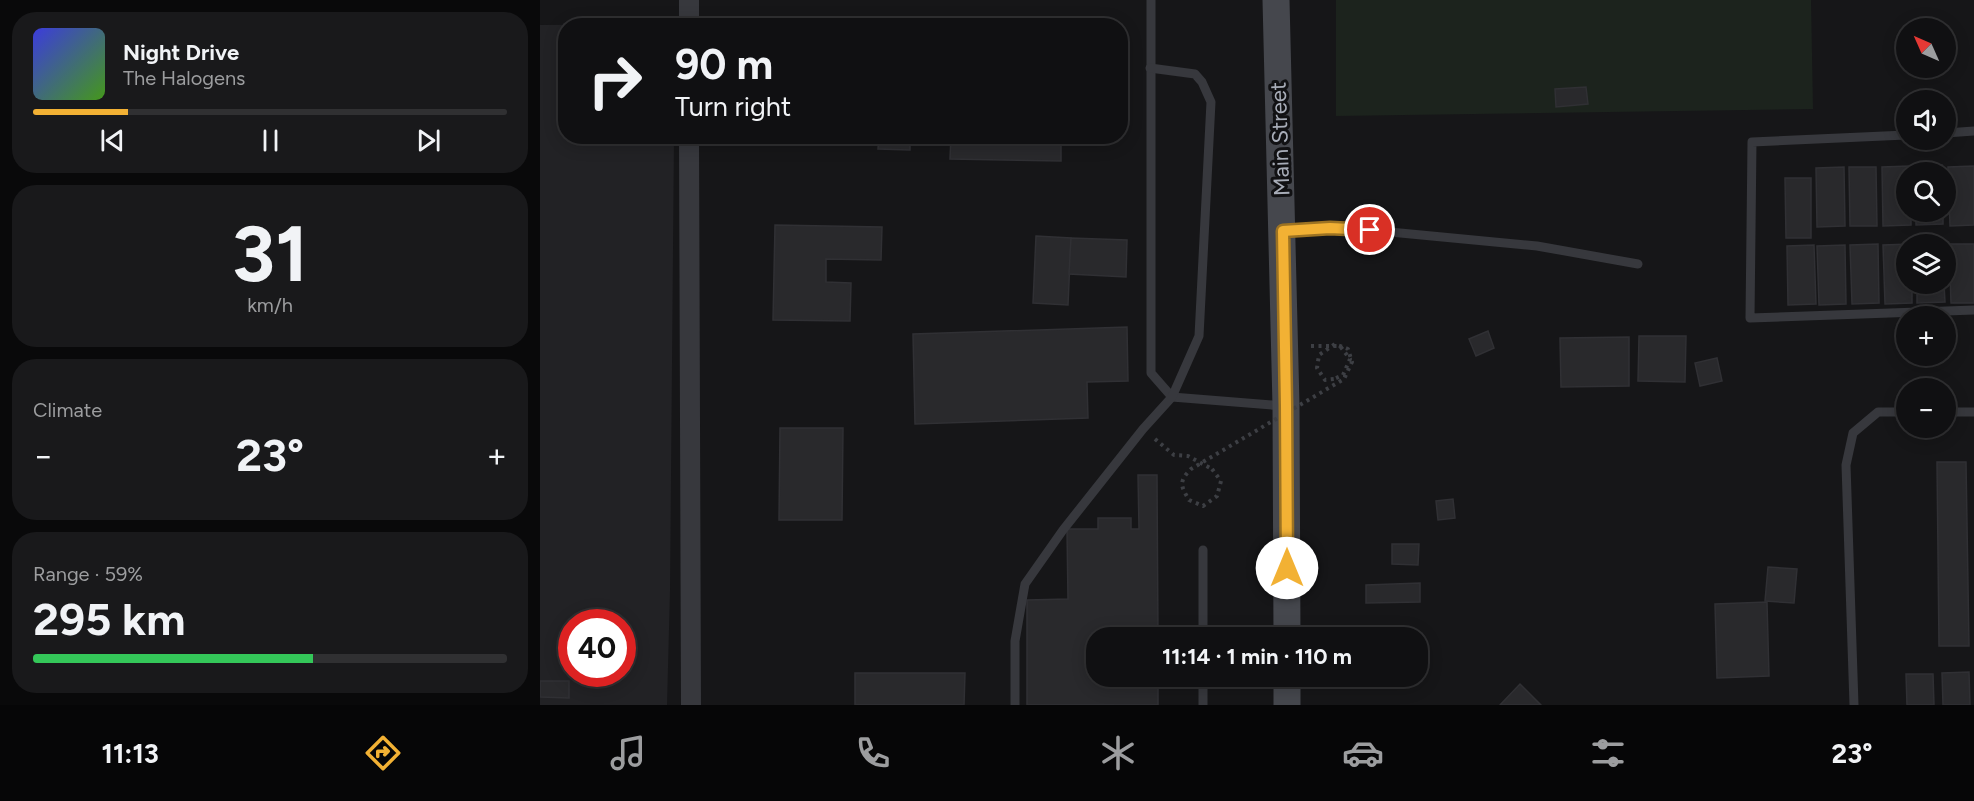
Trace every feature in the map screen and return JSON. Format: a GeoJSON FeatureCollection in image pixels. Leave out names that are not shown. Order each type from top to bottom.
{"type":"FeatureCollection","features":[{"type":"Feature","properties":{"kind":"street"},"geometry":{"type":"LineString","coordinates":[[688,0],[689,18]]}},
{"type":"Feature","properties":{"kind":"street","name":"Main Street"},"geometry":{"type":"LineString","coordinates":[[1276,0],[1283,231],[1287,627]]}},
{"type":"Feature","properties":{"kind":"street"},"geometry":{"type":"LineString","coordinates":[[689,144],[691,705]]}},
{"type":"Feature","properties":{"kind":"street"},"geometry":{"type":"LineString","coordinates":[[1287,687],[1287,705]]}},
{"type":"Feature","properties":{"kind":"lane"},"geometry":{"type":"LineString","coordinates":[[1151,0],[1151,373],[1173,398],[1286,406]]}},
{"type":"Feature","properties":{"kind":"lane"},"geometry":{"type":"LineString","coordinates":[[1015,705],[1015,641],[1025,584],[1063,530],[1143,429],[1173,398],[1199,336],[1211,102],[1202,82],[1195,74],[1150,68]]}},
{"type":"Feature","properties":{"kind":"lane"},"geometry":{"type":"LineString","coordinates":[[1956,132],[1974,131]]}},
{"type":"Feature","properties":{"kind":"lane"},"geometry":{"type":"LineString","coordinates":[[1896,135],[1752,142],[1750,318],[1974,310]]}},
{"type":"Feature","properties":{"kind":"lane"},"geometry":{"type":"LineString","coordinates":[[1283,231],[1348,228],[1537,246],[1638,264]]}},
{"type":"Feature","properties":{"kind":"lane"},"geometry":{"type":"LineString","coordinates":[[1854,705],[1846,465],[1853,434],[1878,412],[1896,412]]}},
{"type":"Feature","properties":{"kind":"lane"},"geometry":{"type":"LineString","coordinates":[[1956,412],[1974,412]]}},
{"type":"Feature","properties":{"kind":"lane"},"geometry":{"type":"LineString","coordinates":[[1203,550],[1203,627]]}},
{"type":"Feature","properties":{"kind":"lane"},"geometry":{"type":"LineString","coordinates":[[1203,687],[1203,705]]}},
{"type":"Feature","properties":{"kind":"path"},"geometry":{"type":"LineString","coordinates":[[1143,429],[1174,455],[1188,456],[1212,469],[1221,481],[1217,496],[1203,506],[1189,500],[1182,486],[1183,477],[1191,469],[1344,379],[1352,362],[1348,349],[1335,344],[1319,355],[1317,368],[1326,380],[1343,375],[1350,359],[1340,346],[1311,345]]}},
{"type":"Feature","properties":{"kind":"shaded area"},"geometry":{"type":"Polygon","coordinates":[[[1336,0],[1811,0],[1813,109],[1336,116],[1336,0]]]}},
{"type":"Feature","properties":{"kind":"shaded area"},"geometry":{"type":"Polygon","coordinates":[[[540,25],[558,25],[558,144],[674,144],[667,705],[540,705],[540,25]]]}},
{"type":"Feature","properties":{"kind":"building"},"geometry":{"type":"Polygon","coordinates":[[[1586,87],[1588,104],[1556,107],[1555,89],[1586,87]]]}},
{"type":"Feature","properties":{"kind":"building"},"geometry":{"type":"Polygon","coordinates":[[[878,144],[910,144],[910,150],[878,149],[878,144]]]}},
{"type":"Feature","properties":{"kind":"building"},"geometry":{"type":"Polygon","coordinates":[[[951,144],[1061,144],[1061,161],[950,159],[951,144]]]}},
{"type":"Feature","properties":{"kind":"building"},"geometry":{"type":"Polygon","coordinates":[[[1896,166],[1896,222],[1911,222],[1911,225],[1883,226],[1882,167],[1896,166]]]}},
{"type":"Feature","properties":{"kind":"building"},"geometry":{"type":"Polygon","coordinates":[[[1974,166],[1974,225],[1950,226],[1950,222],[1956,222],[1956,167],[1974,166]]]}},
{"type":"Feature","properties":{"kind":"building"},"geometry":{"type":"Polygon","coordinates":[[[1844,167],[1845,226],[1817,227],[1816,168],[1844,167]]]}},
{"type":"Feature","properties":{"kind":"building"},"geometry":{"type":"Polygon","coordinates":[[[1849,167],[1876,167],[1877,226],[1850,226],[1849,167]]]}},
{"type":"Feature","properties":{"kind":"building"},"geometry":{"type":"Polygon","coordinates":[[[1785,178],[1811,178],[1811,238],[1786,238],[1785,178]]]}},
{"type":"Feature","properties":{"kind":"building"},"geometry":{"type":"Polygon","coordinates":[[[1916,222],[1943,222],[1943,224],[1916,225],[1916,222]]]}},
{"type":"Feature","properties":{"kind":"building"},"geometry":{"type":"Polygon","coordinates":[[[775,225],[882,227],[881,260],[826,259],[826,282],[851,283],[850,321],[773,320],[775,225]]]}},
{"type":"Feature","properties":{"kind":"building"},"geometry":{"type":"Polygon","coordinates":[[[1036,236],[1071,238],[1068,305],[1033,303],[1036,236]]]}},
{"type":"Feature","properties":{"kind":"building"},"geometry":{"type":"Polygon","coordinates":[[[1071,238],[1127,240],[1126,277],[1069,274],[1071,238]]]}},
{"type":"Feature","properties":{"kind":"building"},"geometry":{"type":"Polygon","coordinates":[[[1878,244],[1879,303],[1852,304],[1850,245],[1878,244]]]}},
{"type":"Feature","properties":{"kind":"building"},"geometry":{"type":"Polygon","coordinates":[[[1896,244],[1896,294],[1912,294],[1912,303],[1885,304],[1883,245],[1896,244]]]}},
{"type":"Feature","properties":{"kind":"building"},"geometry":{"type":"Polygon","coordinates":[[[1956,244],[1974,244],[1974,303],[1951,303],[1951,294],[1956,294],[1956,244]]]}},
{"type":"Feature","properties":{"kind":"building"},"geometry":{"type":"Polygon","coordinates":[[[1814,245],[1816,304],[1788,305],[1787,246],[1814,245]]]}},
{"type":"Feature","properties":{"kind":"building"},"geometry":{"type":"Polygon","coordinates":[[[1845,245],[1846,304],[1819,305],[1817,246],[1845,245]]]}},
{"type":"Feature","properties":{"kind":"building"},"geometry":{"type":"Polygon","coordinates":[[[1917,294],[1945,294],[1945,302],[1917,303],[1917,294]]]}},
{"type":"Feature","properties":{"kind":"building"},"geometry":{"type":"Polygon","coordinates":[[[1127,327],[1128,381],[1087,382],[1088,418],[915,424],[913,334],[1127,327]]]}},
{"type":"Feature","properties":{"kind":"building"},"geometry":{"type":"Polygon","coordinates":[[[1488,331],[1494,348],[1476,356],[1469,339],[1488,331]]]}},
{"type":"Feature","properties":{"kind":"building"},"geometry":{"type":"Polygon","coordinates":[[[1639,336],[1686,336],[1685,382],[1638,381],[1639,336]]]}},
{"type":"Feature","properties":{"kind":"building"},"geometry":{"type":"Polygon","coordinates":[[[1629,337],[1629,386],[1561,387],[1560,338],[1629,337]]]}},
{"type":"Feature","properties":{"kind":"building"},"geometry":{"type":"Polygon","coordinates":[[[1717,358],[1722,381],[1700,386],[1695,363],[1717,358]]]}},
{"type":"Feature","properties":{"kind":"building"},"geometry":{"type":"Polygon","coordinates":[[[780,428],[843,428],[842,520],[779,520],[780,428]]]}},
{"type":"Feature","properties":{"kind":"building"},"geometry":{"type":"Polygon","coordinates":[[[1937,462],[1966,462],[1969,646],[1939,646],[1937,462]]]}},
{"type":"Feature","properties":{"kind":"building"},"geometry":{"type":"Polygon","coordinates":[[[1138,475],[1157,475],[1158,627],[1086,627],[1086,687],[1158,687],[1158,705],[1027,705],[1027,600],[1068,599],[1067,529],[1098,529],[1098,518],[1131,518],[1131,529],[1139,529],[1138,475]]]}},
{"type":"Feature","properties":{"kind":"building"},"geometry":{"type":"Polygon","coordinates":[[[1453,499],[1455,518],[1438,520],[1436,501],[1453,499]]]}},
{"type":"Feature","properties":{"kind":"building"},"geometry":{"type":"Polygon","coordinates":[[[1392,544],[1419,544],[1418,565],[1392,564],[1392,544]]]}},
{"type":"Feature","properties":{"kind":"building"},"geometry":{"type":"Polygon","coordinates":[[[1768,567],[1797,569],[1794,603],[1765,601],[1768,567]]]}},
{"type":"Feature","properties":{"kind":"building"},"geometry":{"type":"Polygon","coordinates":[[[1420,583],[1420,602],[1366,603],[1366,585],[1420,583]]]}},
{"type":"Feature","properties":{"kind":"building"},"geometry":{"type":"Polygon","coordinates":[[[1767,602],[1769,676],[1717,678],[1715,604],[1767,602]]]}},
{"type":"Feature","properties":{"kind":"building"},"geometry":{"type":"Polygon","coordinates":[[[1969,672],[1970,705],[1943,705],[1942,673],[1969,672]]]}},
{"type":"Feature","properties":{"kind":"building"},"geometry":{"type":"Polygon","coordinates":[[[855,673],[965,673],[964,705],[855,705],[855,673]]]}},
{"type":"Feature","properties":{"kind":"building"},"geometry":{"type":"Polygon","coordinates":[[[1906,674],[1933,674],[1934,705],[1907,705],[1906,674]]]}},
{"type":"Feature","properties":{"kind":"building"},"geometry":{"type":"Polygon","coordinates":[[[540,681],[558,681],[558,687],[569,687],[569,698],[540,697],[540,681]]]}},
{"type":"Feature","properties":{"kind":"building"},"geometry":{"type":"Polygon","coordinates":[[[1520,684],[1541,705],[1500,705],[1520,684]]]}},
{"type":"Feature","properties":{"kind":"route"},"geometry":{"type":"LineString","coordinates":[[1287,568],[1283,231],[1315,228],[1370,230]]}}]}
